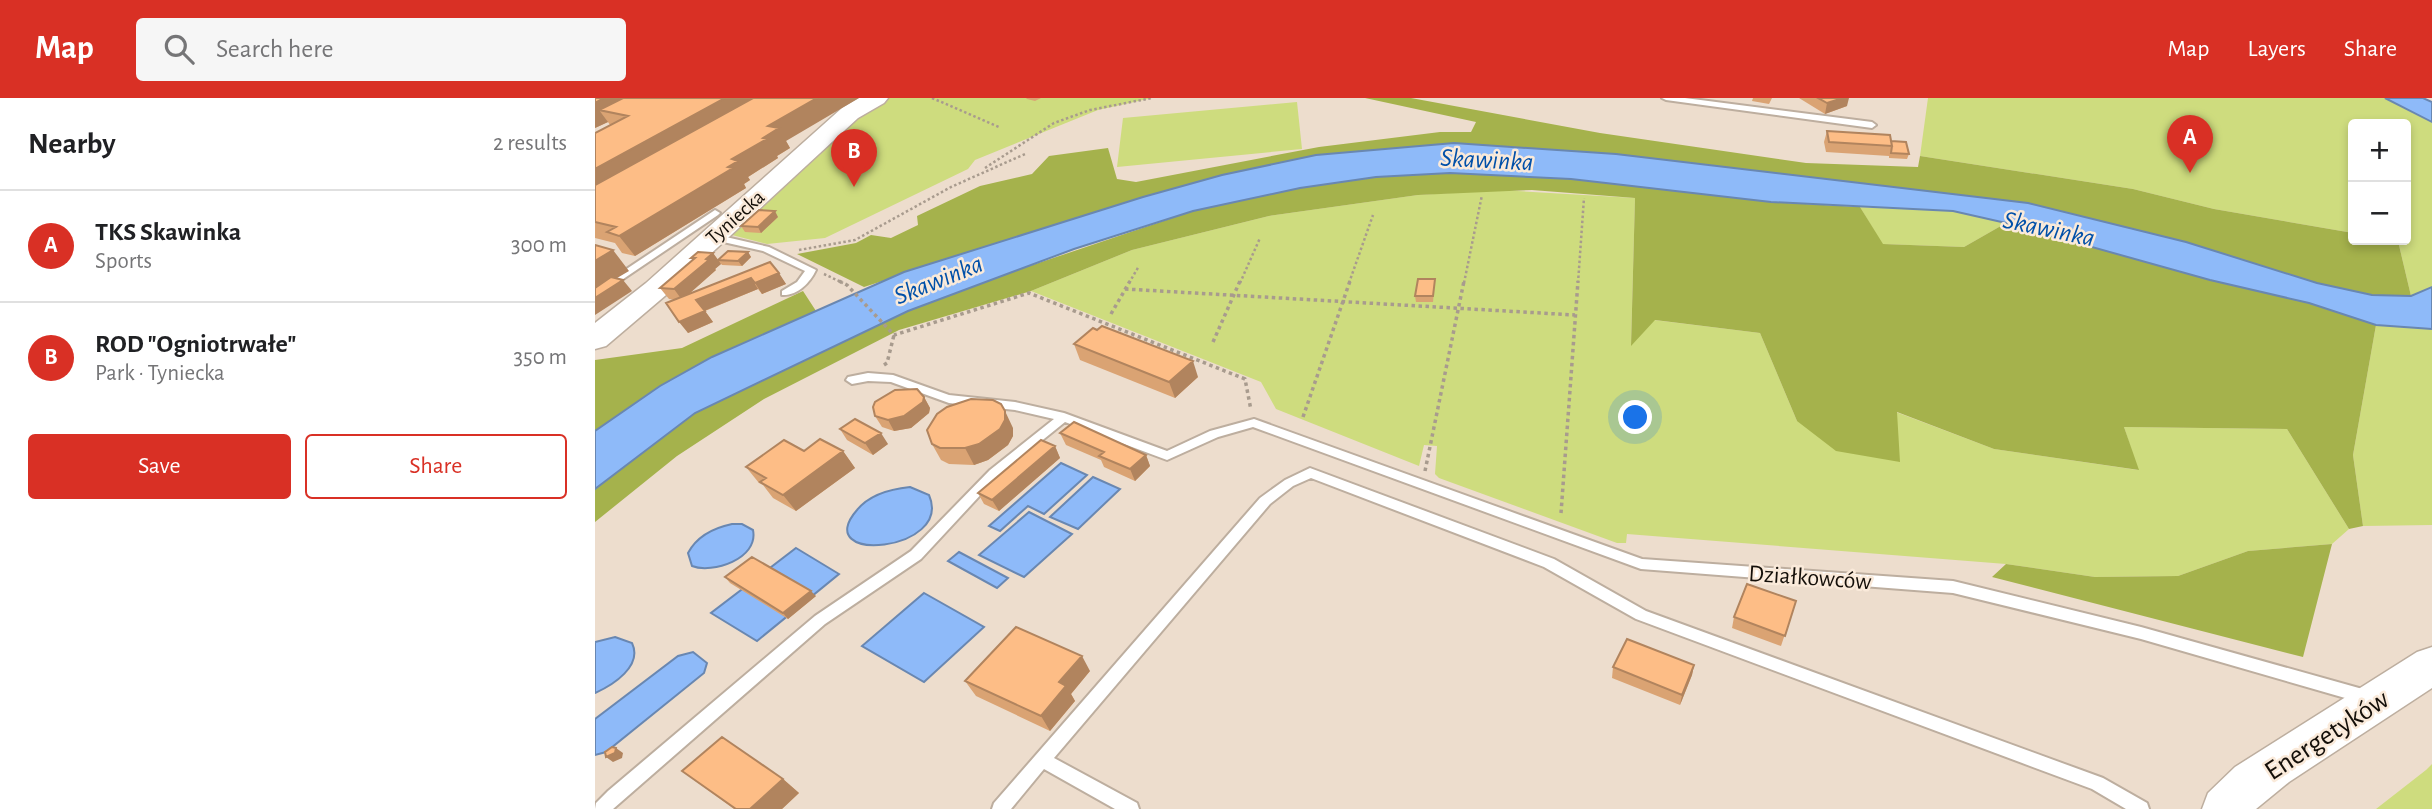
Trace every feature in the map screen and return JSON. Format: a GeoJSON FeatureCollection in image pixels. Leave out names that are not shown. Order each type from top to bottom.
{"type":"FeatureCollection","features":[{"type":"Feature","properties":{"kind":"street","name":"Tyniecka"},"geometry":{"type":"LineString","coordinates":[[598,334],[714,225],[850,113],[876,98]]}},
{"type":"Feature","properties":{"kind":"street","name":"Energetyków"},"geometry":{"type":"LineString","coordinates":[[2225,809],[2252,782],[2273,767],[2432,665]]}},
{"type":"Feature","properties":{"kind":"lane"},"geometry":{"type":"LineString","coordinates":[[1667,98],[1872,125]]}},
{"type":"Feature","properties":{"kind":"lane"},"geometry":{"type":"LineString","coordinates":[[595,295],[714,225],[747,243],[777,253],[811,270],[800,285],[786,293]]}},
{"type":"Feature","properties":{"kind":"lane"},"geometry":{"type":"LineString","coordinates":[[852,380],[872,375],[895,377],[945,398],[1023,407],[1064,417],[1167,456],[1214,434],[1254,423]]}},
{"type":"Feature","properties":{"kind":"lane"},"geometry":{"type":"LineString","coordinates":[[602,809],[820,620],[916,555],[994,473],[1064,417]]}},
{"type":"Feature","properties":{"kind":"lane","name":"Działkowców"},"geometry":{"type":"LineString","coordinates":[[1254,423],[1641,564],[1954,587],[2129,630],[2376,700]]}},
{"type":"Feature","properties":{"kind":"lane"},"geometry":{"type":"LineString","coordinates":[[1000,809],[1265,501],[1289,483],[1310,472],[1549,563],[1640,615],[2097,783],[2141,809]]}},
{"type":"Feature","properties":{"kind":"lane"},"geometry":{"type":"LineString","coordinates":[[1042,760],[1131,809]]}},
{"type":"Feature","properties":{"kind":"path"},"geometry":{"type":"LineString","coordinates":[[932,98],[999,127]]}},
{"type":"Feature","properties":{"kind":"path"},"geometry":{"type":"LineString","coordinates":[[978,174],[1054,123],[1090,110],[1152,98]]}},
{"type":"Feature","properties":{"kind":"path"},"geometry":{"type":"LineString","coordinates":[[777,253],[855,240],[978,174],[1025,154]]}},
{"type":"Feature","properties":{"kind":"path"},"geometry":{"type":"LineString","coordinates":[[1422,484],[1482,195]]}},
{"type":"Feature","properties":{"kind":"path"},"geometry":{"type":"LineString","coordinates":[[1561,513],[1584,198]]}},
{"type":"Feature","properties":{"kind":"path"},"geometry":{"type":"LineString","coordinates":[[1303,417],[1374,215]]}},
{"type":"Feature","properties":{"kind":"path"},"geometry":{"type":"LineString","coordinates":[[1213,342],[1260,238]]}},
{"type":"Feature","properties":{"kind":"path"},"geometry":{"type":"LineString","coordinates":[[1111,314],[1139,266]]}},
{"type":"Feature","properties":{"kind":"path"},"geometry":{"type":"LineString","coordinates":[[811,270],[847,285],[894,335]]}},
{"type":"Feature","properties":{"kind":"path"},"geometry":{"type":"LineString","coordinates":[[1125,289],[1575,315]]}},
{"type":"Feature","properties":{"kind":"path"},"geometry":{"type":"LineString","coordinates":[[894,335],[1029,293],[1244,379],[1254,423]]}},
{"type":"Feature","properties":{"kind":"path"},"geometry":{"type":"LineString","coordinates":[[872,375],[887,363],[894,335]]}},
{"type":"Feature","properties":{"kind":"green space"},"geometry":{"type":"Polygon","coordinates":[[[887,98],[1152,98],[1098,110],[975,160],[968,169],[825,238],[767,244],[732,235],[825,143],[887,98]]]}},
{"type":"Feature","properties":{"kind":"green space"},"geometry":{"type":"Polygon","coordinates":[[[1365,98],[1411,98],[1600,133],[1806,163],[1918,167],[1920,156],[2133,189],[2214,209],[2348,232],[2348,245],[2399,245],[2411,296],[2372,295],[2317,283],[2186,242],[2028,203],[1616,154],[1454,143],[1316,155],[1222,175],[1143,197],[864,287],[797,254],[856,243],[871,235],[891,238],[918,225],[917,216],[980,186],[1032,174],[1049,156],[1108,148],[1117,179],[1136,182],[1319,147],[1440,132],[1471,132],[1476,122],[1365,98]]]}},
{"type":"Feature","properties":{"kind":"green space"},"geometry":{"type":"Polygon","coordinates":[[[1928,98],[2385,98],[2432,122],[2432,287],[2411,296],[2399,245],[2411,245],[2411,119],[2348,119],[2348,232],[2214,209],[2133,189],[1920,156],[1928,98]]]}},
{"type":"Feature","properties":{"kind":"green space"},"geometry":{"type":"Polygon","coordinates":[[[1297,102],[1302,149],[1117,167],[1123,118],[1297,102]]]}},
{"type":"Feature","properties":{"kind":"green space"},"geometry":{"type":"Polygon","coordinates":[[[1450,173],[1571,179],[1771,202],[1860,207],[1883,244],[1964,247],[2006,223],[2210,280],[2309,303],[2376,325],[2353,455],[2363,526],[2349,529],[2287,429],[2124,427],[2139,470],[1994,449],[1897,412],[1900,462],[1836,451],[1797,421],[1760,333],[1655,320],[1631,346],[1635,198],[1532,190],[1418,195],[1269,216],[1132,250],[1031,291],[899,330],[764,399],[677,456],[595,522],[595,489],[695,413],[908,311],[997,277],[1193,211],[1300,188],[1376,177],[1450,173]]]}},
{"type":"Feature","properties":{"kind":"green space"},"geometry":{"type":"Polygon","coordinates":[[[1500,190],[1635,198],[1631,345],[1654,320],[1760,333],[1797,421],[1896,412],[1994,449],[2138,470],[2124,427],[2287,429],[2349,529],[2332,544],[2248,551],[2178,576],[2095,577],[2006,564],[1627,534],[1626,543],[1617,543],[1439,478],[1435,474],[1437,446],[1424,445],[1419,466],[1276,409],[1261,382],[1031,291],[1132,250],[1269,216],[1418,195],[1500,190]]]}},
{"type":"Feature","properties":{"kind":"green space"},"geometry":{"type":"Polygon","coordinates":[[[1860,207],[1953,211],[2006,223],[1964,247],[1882,244],[1860,207]]]}},
{"type":"Feature","properties":{"kind":"green space"},"geometry":{"type":"Polygon","coordinates":[[[803,291],[816,311],[712,357],[660,386],[595,431],[595,360],[682,348],[803,291]]]}},
{"type":"Feature","properties":{"kind":"green space"},"geometry":{"type":"Polygon","coordinates":[[[2376,325],[2432,329],[2432,525],[2363,526],[2353,455],[2376,325]]]}},
{"type":"Feature","properties":{"kind":"green space"},"geometry":{"type":"Polygon","coordinates":[[[2332,544],[2303,657],[1992,577],[2006,564],[2095,577],[2178,576],[2248,551],[2332,544]]]}},
{"type":"Feature","properties":{"kind":"green space"},"geometry":{"type":"Polygon","coordinates":[[[2432,764],[2432,809],[2376,809],[2426,770],[2432,764]]]}},
{"type":"Feature","properties":{"kind":"water"},"geometry":{"type":"Polygon","coordinates":[[[2385,98],[2423,98],[2432,102],[2432,122],[2385,98]]]}},
{"type":"Feature","properties":{"kind":"water","name":"Skawinka"},"geometry":{"type":"Polygon","coordinates":[[[1454,143],[1616,154],[2028,203],[2186,242],[2317,283],[2372,295],[2411,296],[2432,287],[2432,329],[2376,325],[2309,303],[2210,280],[2006,223],[1953,211],[1771,202],[1571,179],[1450,173],[1376,177],[1300,188],[1193,211],[1074,249],[908,311],[695,413],[595,489],[595,431],[660,386],[712,357],[904,272],[1222,175],[1316,155],[1454,143]]]}},
{"type":"Feature","properties":{"kind":"water"},"geometry":{"type":"Polygon","coordinates":[[[1061,463],[1087,475],[1044,514],[1028,506],[1000,531],[989,526],[1061,463]]]}},
{"type":"Feature","properties":{"kind":"water"},"geometry":{"type":"Polygon","coordinates":[[[1093,477],[1120,489],[1078,529],[1050,517],[1093,477]]]}},
{"type":"Feature","properties":{"kind":"water"},"geometry":{"type":"Polygon","coordinates":[[[910,487],[929,495],[931,514],[922,529],[905,539],[884,544],[865,544],[852,539],[847,527],[862,504],[881,493],[910,487]]]}},
{"type":"Feature","properties":{"kind":"water"},"geometry":{"type":"Polygon","coordinates":[[[1029,512],[1072,534],[1024,577],[979,555],[1029,512]]]}},
{"type":"Feature","properties":{"kind":"water"},"geometry":{"type":"Polygon","coordinates":[[[742,524],[753,530],[749,549],[742,556],[722,566],[692,566],[688,553],[696,542],[712,530],[742,524]]]}},
{"type":"Feature","properties":{"kind":"water"},"geometry":{"type":"Polygon","coordinates":[[[796,548],[839,574],[757,641],[711,613],[796,548]]]}},
{"type":"Feature","properties":{"kind":"water"},"geometry":{"type":"Polygon","coordinates":[[[959,552],[1008,578],[997,588],[948,561],[959,552]]]}},
{"type":"Feature","properties":{"kind":"water"},"geometry":{"type":"Polygon","coordinates":[[[924,593],[984,627],[924,682],[862,646],[924,593]]]}},
{"type":"Feature","properties":{"kind":"water"},"geometry":{"type":"Polygon","coordinates":[[[615,637],[632,643],[633,659],[630,667],[618,680],[595,693],[595,642],[615,637]]]}},
{"type":"Feature","properties":{"kind":"water"},"geometry":{"type":"Polygon","coordinates":[[[693,652],[707,663],[704,673],[606,752],[595,755],[595,719],[678,656],[693,652]]]}},
{"type":"Feature","properties":{"kind":"building"},"geometry":{"type":"Polygon","coordinates":[[[623,98],[725,98],[595,169],[595,133],[628,116],[599,110],[623,98]]]}},
{"type":"Feature","properties":{"kind":"building"},"geometry":{"type":"Polygon","coordinates":[[[753,98],[817,98],[768,126],[779,128],[763,138],[767,139],[732,159],[738,161],[728,167],[733,168],[619,236],[607,232],[616,227],[595,222],[595,185],[753,98]]]}},
{"type":"Feature","properties":{"kind":"building"},"geometry":{"type":"Polygon","coordinates":[[[1818,98],[1843,98],[1827,103],[1818,98]]]}},
{"type":"Feature","properties":{"kind":"building"},"geometry":{"type":"Polygon","coordinates":[[[1827,131],[1890,135],[1892,146],[1829,142],[1827,131]]]}},
{"type":"Feature","properties":{"kind":"building"},"geometry":{"type":"Polygon","coordinates":[[[1891,141],[1906,142],[1909,154],[1891,153],[1891,141]]]}},
{"type":"Feature","properties":{"kind":"building"},"geometry":{"type":"Polygon","coordinates":[[[759,210],[775,211],[758,227],[741,226],[759,210]]]}},
{"type":"Feature","properties":{"kind":"building"},"geometry":{"type":"Polygon","coordinates":[[[595,245],[613,250],[595,261],[595,245]]]}},
{"type":"Feature","properties":{"kind":"building"},"geometry":{"type":"Polygon","coordinates":[[[728,251],[748,252],[738,261],[718,260],[728,251]]]}},
{"type":"Feature","properties":{"kind":"building"},"geometry":{"type":"Polygon","coordinates":[[[698,252],[713,253],[706,259],[709,260],[674,289],[660,288],[695,258],[691,258],[698,252]]]}},
{"type":"Feature","properties":{"kind":"building"},"geometry":{"type":"Polygon","coordinates":[[[770,262],[779,273],[755,283],[751,278],[696,300],[705,311],[679,322],[666,303],[770,262]]]}},
{"type":"Feature","properties":{"kind":"building"},"geometry":{"type":"Polygon","coordinates":[[[611,277],[623,280],[595,298],[595,288],[611,277]]]}},
{"type":"Feature","properties":{"kind":"building"},"geometry":{"type":"Polygon","coordinates":[[[1418,279],[1435,279],[1433,296],[1415,296],[1418,279]]]}},
{"type":"Feature","properties":{"kind":"building"},"geometry":{"type":"Polygon","coordinates":[[[1102,326],[1193,361],[1169,382],[1074,344],[1093,328],[1097,330],[1102,326]]]}},
{"type":"Feature","properties":{"kind":"building"},"geometry":{"type":"Polygon","coordinates":[[[917,389],[924,397],[923,402],[904,416],[888,420],[875,416],[875,402],[895,390],[917,389]]]}},
{"type":"Feature","properties":{"kind":"building"},"geometry":{"type":"Polygon","coordinates":[[[971,399],[993,400],[1001,404],[1005,411],[1005,420],[1000,429],[979,444],[965,448],[940,448],[932,444],[927,430],[937,414],[947,407],[971,399]]]}},
{"type":"Feature","properties":{"kind":"building"},"geometry":{"type":"Polygon","coordinates":[[[855,419],[881,433],[865,443],[840,429],[855,419]]]}},
{"type":"Feature","properties":{"kind":"building"},"geometry":{"type":"Polygon","coordinates":[[[1074,422],[1146,455],[1130,469],[1099,456],[1104,452],[1060,433],[1074,422]]]}},
{"type":"Feature","properties":{"kind":"building"},"geometry":{"type":"Polygon","coordinates":[[[820,439],[843,451],[783,495],[760,482],[766,478],[746,467],[784,440],[804,451],[820,439]]]}},
{"type":"Feature","properties":{"kind":"building"},"geometry":{"type":"Polygon","coordinates":[[[1041,440],[1055,446],[992,500],[978,493],[1041,440]]]}},
{"type":"Feature","properties":{"kind":"building"},"geometry":{"type":"Polygon","coordinates":[[[752,557],[811,591],[783,613],[725,577],[752,557]]]}},
{"type":"Feature","properties":{"kind":"building"},"geometry":{"type":"Polygon","coordinates":[[[1747,584],[1796,601],[1785,636],[1734,617],[1747,584]]]}},
{"type":"Feature","properties":{"kind":"building"},"geometry":{"type":"Polygon","coordinates":[[[1016,627],[1082,656],[1059,682],[1066,686],[1041,716],[965,681],[1016,627]]]}},
{"type":"Feature","properties":{"kind":"building"},"geometry":{"type":"Polygon","coordinates":[[[1627,639],[1694,665],[1682,695],[1613,667],[1627,639]]]}},
{"type":"Feature","properties":{"kind":"building"},"geometry":{"type":"Polygon","coordinates":[[[722,737],[783,779],[750,809],[736,809],[682,771],[722,737]]]}},
{"type":"Feature","properties":{"kind":"building"},"geometry":{"type":"Polygon","coordinates":[[[612,747],[616,748],[615,753],[606,757],[605,752],[612,747]]]}},
{"type":"Feature","properties":{"kind":"place","name":"TKS Skawinka"},"geometry":{"type":"Point","coordinates":[2190,173]}},
{"type":"Feature","properties":{"kind":"place","name":"ROD \"Ogniotrwałe\""},"geometry":{"type":"Point","coordinates":[854,187]}}]}
